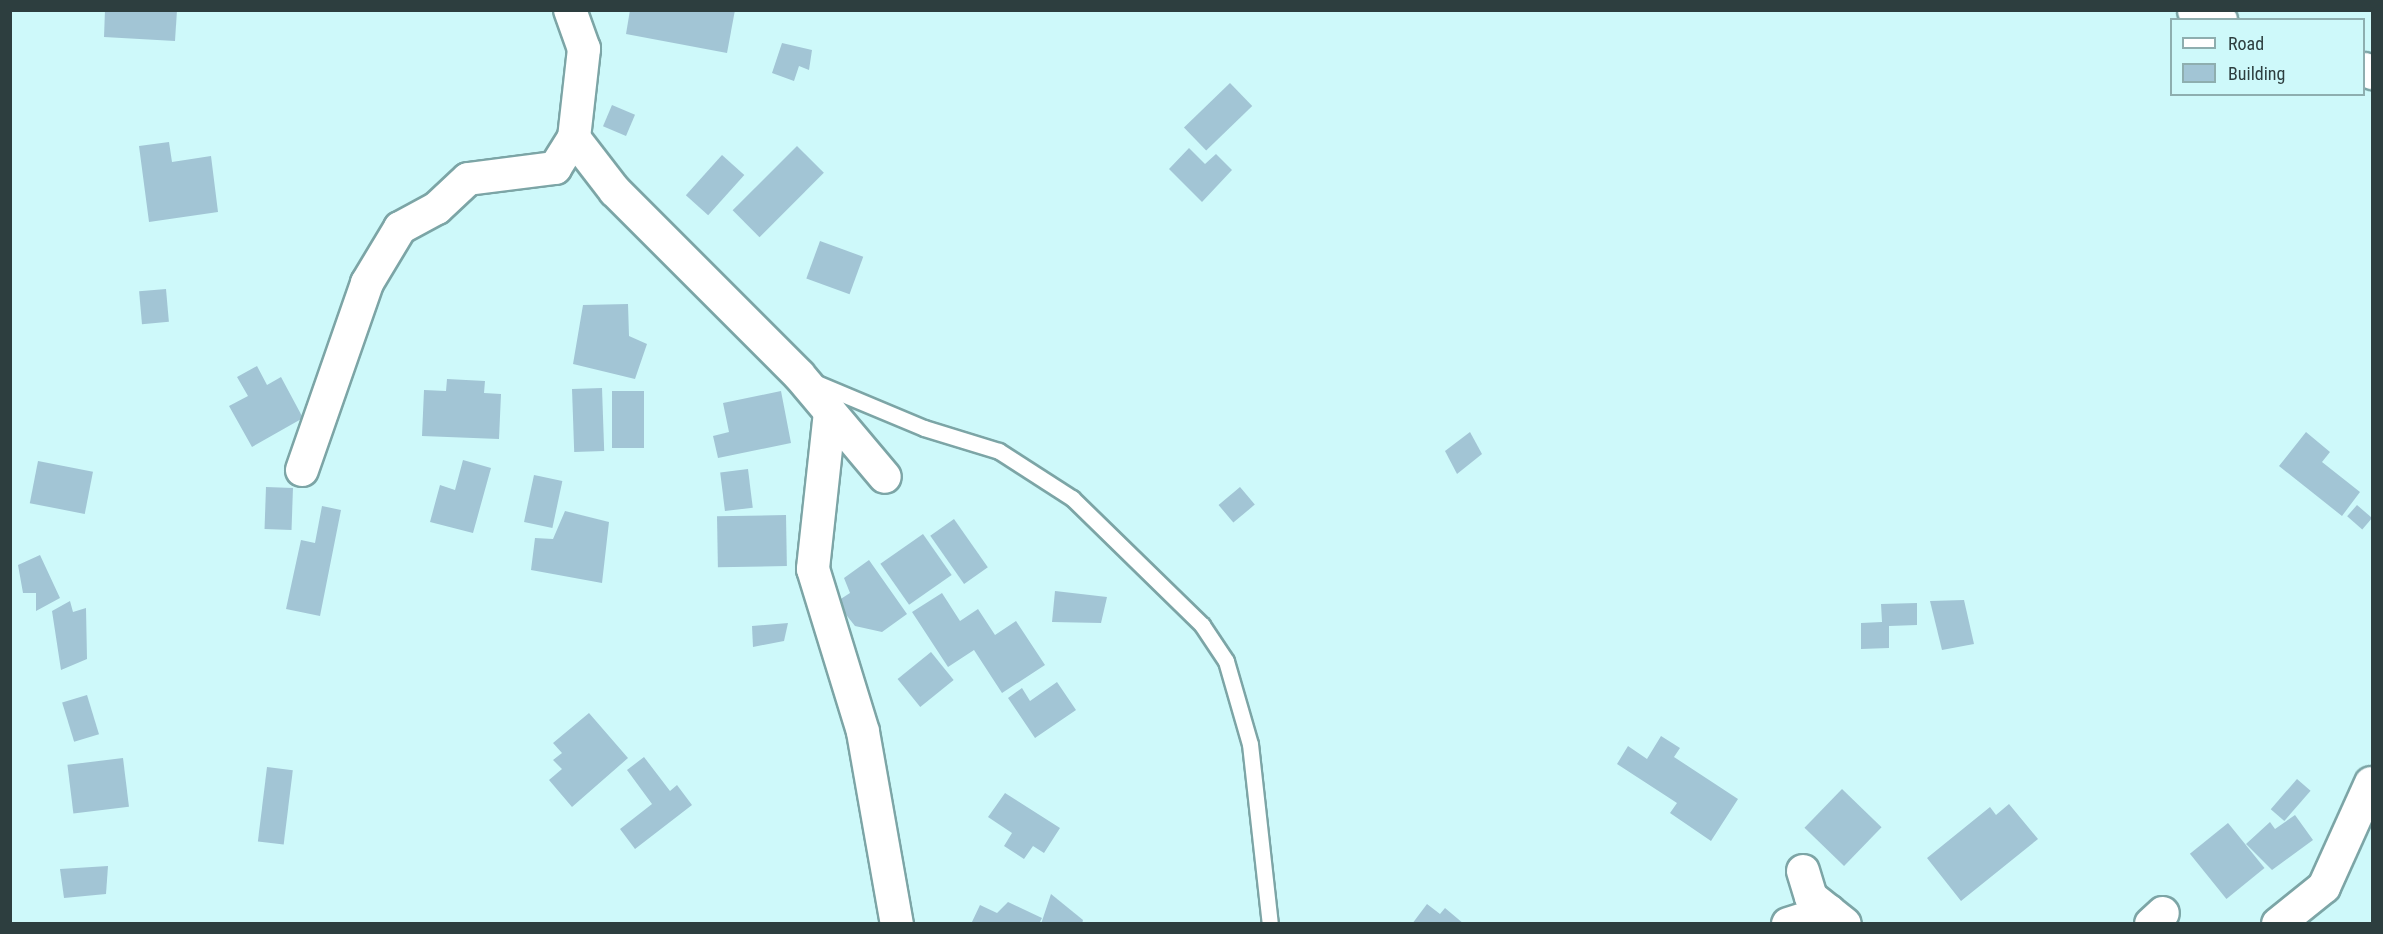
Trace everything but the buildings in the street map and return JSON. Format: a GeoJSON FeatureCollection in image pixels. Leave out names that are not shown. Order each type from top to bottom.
{"type":"FeatureCollection","features":[{"type":"Feature","properties":{"kind":"street"},"geometry":{"type":"LineString","coordinates":[[302,470],[367,283],[399,228],[437,208],[468,179],[555,168],[574,138],[584,49],[570,10]]}},
{"type":"Feature","properties":{"kind":"street"},"geometry":{"type":"LineString","coordinates":[[2194,10],[2215,18]]}},
{"type":"Feature","properties":{"kind":"street"},"geometry":{"type":"LineString","coordinates":[[574,138],[615,191],[799,375],[885,477]]}},
{"type":"Feature","properties":{"kind":"street"},"geometry":{"type":"LineString","coordinates":[[830,412],[813,569],[863,732],[897,924]]}},
{"type":"Feature","properties":{"kind":"street"},"geometry":{"type":"LineString","coordinates":[[2278,924],[2324,887],[2372,783]]}},
{"type":"Feature","properties":{"kind":"street"},"geometry":{"type":"LineString","coordinates":[[1803,871],[1811,897],[1837,917]]}},
{"type":"Feature","properties":{"kind":"street"},"geometry":{"type":"LineString","coordinates":[[1788,924],[1837,917]]}},
{"type":"Feature","properties":{"kind":"lane"},"geometry":{"type":"LineString","coordinates":[[799,375],[924,428],[999,451],[1072,498],[1202,625],[1226,661],[1250,744],[1270,924]]}}]}
